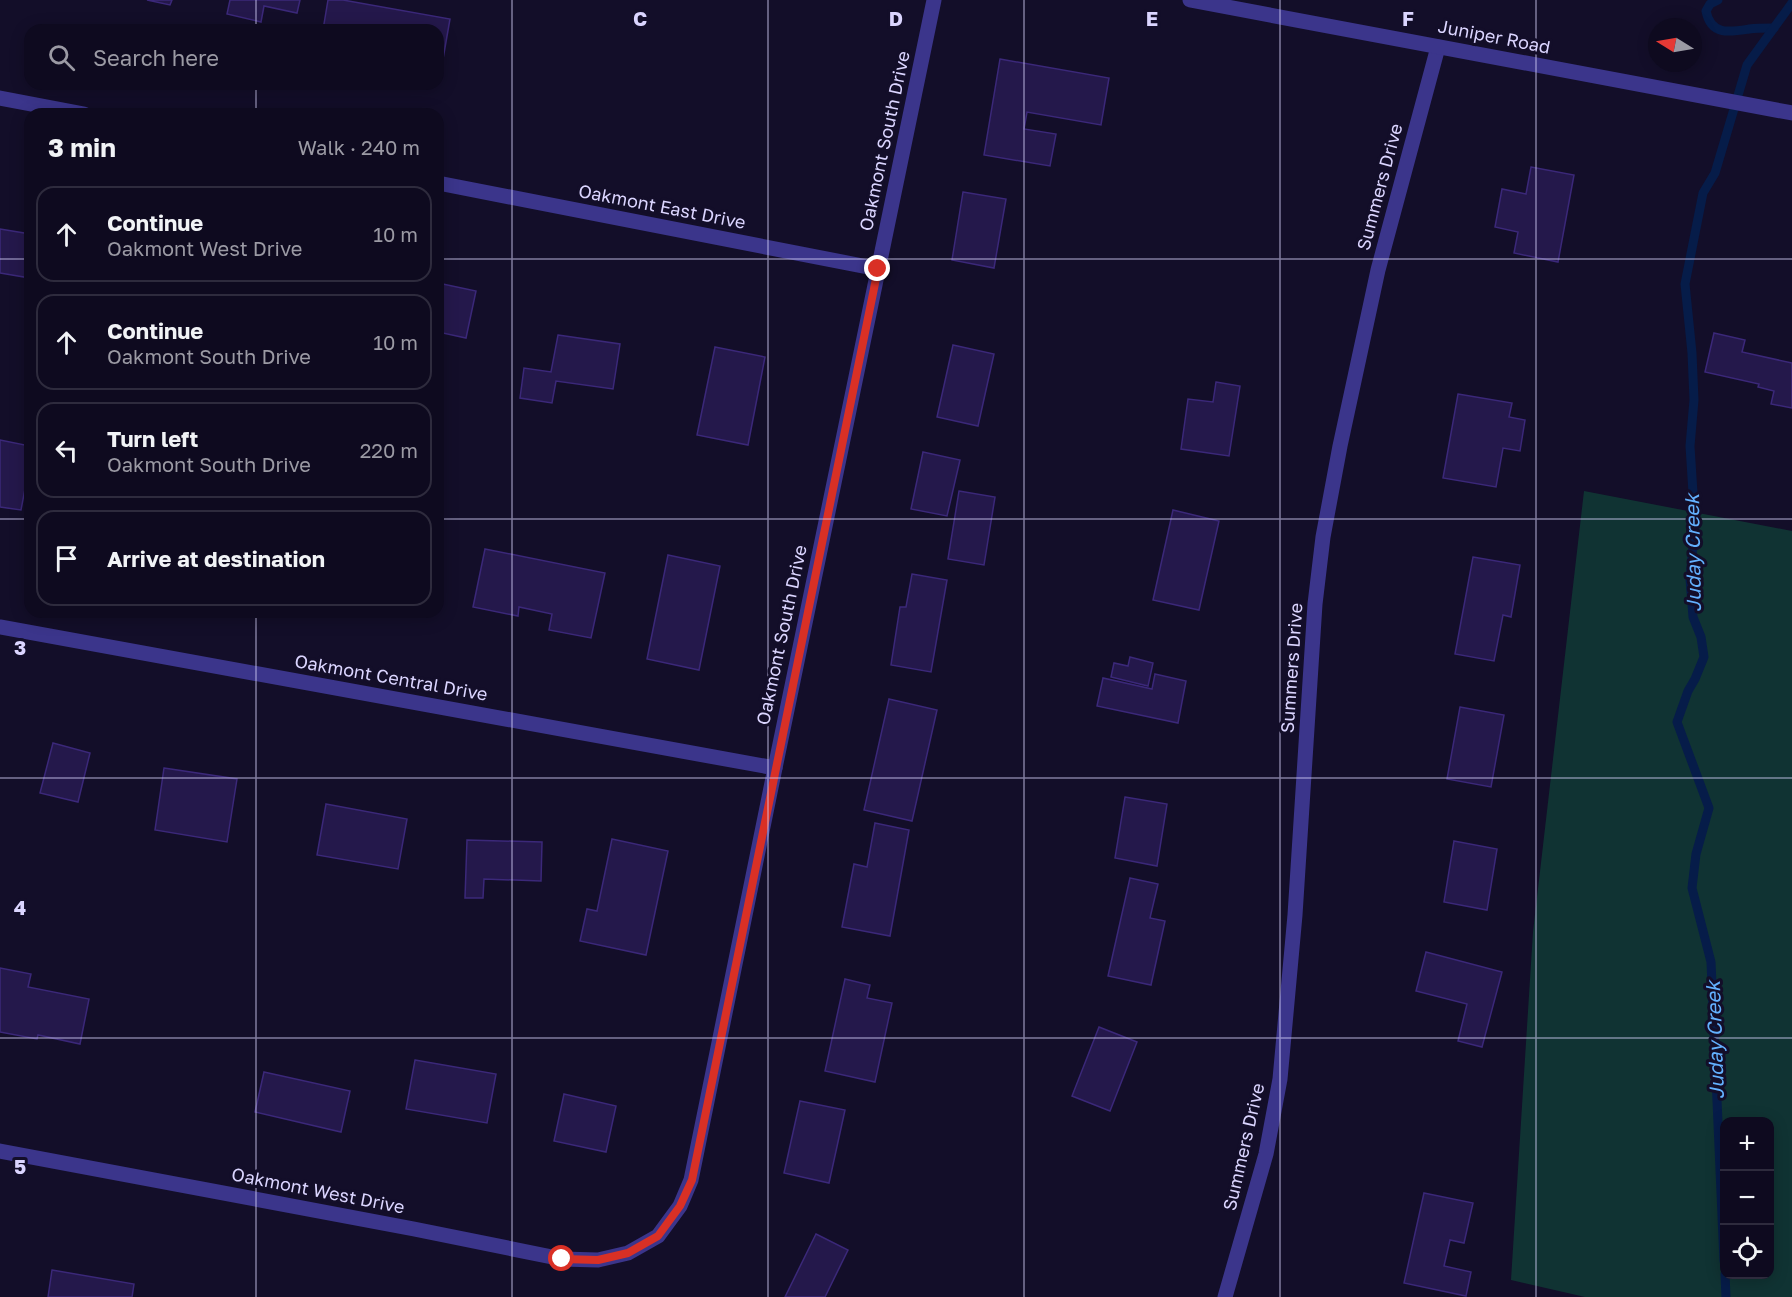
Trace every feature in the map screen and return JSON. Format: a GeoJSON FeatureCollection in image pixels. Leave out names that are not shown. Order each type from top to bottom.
{"type":"FeatureCollection","features":[{"type":"Feature","properties":{"kind":"street","name":"Oakmont South Drive"},"geometry":{"type":"LineString","coordinates":[[628,1253],[658,1236],[680,1206],[692,1180],[774,768],[934,0]]}},
{"type":"Feature","properties":{"kind":"street","name":"Juniper Road"},"geometry":{"type":"LineString","coordinates":[[1190,0],[1792,113]]}},
{"type":"Feature","properties":{"kind":"street","name":"Summers Drive"},"geometry":{"type":"LineString","coordinates":[[1225,1297],[1266,1154],[1280,1079],[1295,915],[1315,604],[1323,537],[1378,270],[1438,46]]}},
{"type":"Feature","properties":{"kind":"street"},"geometry":{"type":"LineString","coordinates":[[0,98],[52,108]]}},
{"type":"Feature","properties":{"kind":"street","name":"Oakmont East Drive"},"geometry":{"type":"LineString","coordinates":[[444,184],[878,269]]}},
{"type":"Feature","properties":{"kind":"street","name":"Oakmont Central Drive"},"geometry":{"type":"LineString","coordinates":[[0,627],[774,768]]}},
{"type":"Feature","properties":{"kind":"street","name":"Oakmont West Drive"},"geometry":{"type":"LineString","coordinates":[[0,1151],[402,1226],[562,1259],[598,1260],[628,1253]]}},
{"type":"Feature","properties":{"kind":"green space"},"geometry":{"type":"Polygon","coordinates":[[[1584,491],[1792,531],[1792,1297],[1585,1297],[1511,1280],[1533,932],[1584,491]]]}},
{"type":"Feature","properties":{"kind":"building"},"geometry":{"type":"Polygon","coordinates":[[[147,0],[172,0],[170,5],[147,0]]]}},
{"type":"Feature","properties":{"kind":"building"},"geometry":{"type":"Polygon","coordinates":[[[230,0],[300,0],[297,13],[264,6],[261,22],[227,14],[230,0]]]}},
{"type":"Feature","properties":{"kind":"building"},"geometry":{"type":"Polygon","coordinates":[[[328,0],[343,0],[450,19],[444,53],[444,24],[324,24],[328,0]]]}},
{"type":"Feature","properties":{"kind":"building"},"geometry":{"type":"Polygon","coordinates":[[[1000,59],[1109,78],[1101,125],[1027,112],[1024,129],[1056,134],[1050,166],[984,155],[1000,59]]]}},
{"type":"Feature","properties":{"kind":"building"},"geometry":{"type":"Polygon","coordinates":[[[1531,167],[1574,175],[1558,262],[1514,253],[1518,232],[1495,227],[1502,189],[1526,194],[1531,167]]]}},
{"type":"Feature","properties":{"kind":"building"},"geometry":{"type":"Polygon","coordinates":[[[963,192],[1006,199],[994,268],[952,260],[963,192]]]}},
{"type":"Feature","properties":{"kind":"building"},"geometry":{"type":"Polygon","coordinates":[[[0,229],[24,233],[24,277],[0,273],[0,229]]]}},
{"type":"Feature","properties":{"kind":"building"},"geometry":{"type":"Polygon","coordinates":[[[444,284],[476,291],[466,338],[444,333],[444,284]]]}},
{"type":"Feature","properties":{"kind":"building"},"geometry":{"type":"Polygon","coordinates":[[[1714,333],[1745,340],[1742,352],[1792,363],[1792,408],[1771,404],[1774,391],[1758,387],[1759,384],[1705,372],[1714,333]]]}},
{"type":"Feature","properties":{"kind":"building"},"geometry":{"type":"Polygon","coordinates":[[[558,335],[620,344],[613,389],[556,381],[552,403],[520,398],[524,368],[551,372],[558,335]]]}},
{"type":"Feature","properties":{"kind":"building"},"geometry":{"type":"Polygon","coordinates":[[[953,345],[994,354],[978,426],[937,417],[953,345]]]}},
{"type":"Feature","properties":{"kind":"building"},"geometry":{"type":"Polygon","coordinates":[[[715,347],[765,357],[748,445],[697,435],[715,347]]]}},
{"type":"Feature","properties":{"kind":"building"},"geometry":{"type":"Polygon","coordinates":[[[1216,382],[1240,386],[1229,456],[1181,449],[1188,399],[1213,402],[1216,382]]]}},
{"type":"Feature","properties":{"kind":"building"},"geometry":{"type":"Polygon","coordinates":[[[1458,394],[1512,403],[1509,417],[1525,420],[1520,451],[1503,448],[1496,487],[1443,478],[1458,394]]]}},
{"type":"Feature","properties":{"kind":"building"},"geometry":{"type":"Polygon","coordinates":[[[0,440],[24,445],[24,494],[21,510],[0,507],[0,440]]]}},
{"type":"Feature","properties":{"kind":"building"},"geometry":{"type":"Polygon","coordinates":[[[923,452],[960,460],[947,516],[911,509],[923,452]]]}},
{"type":"Feature","properties":{"kind":"building"},"geometry":{"type":"Polygon","coordinates":[[[959,491],[995,497],[984,565],[948,559],[959,491]]]}},
{"type":"Feature","properties":{"kind":"building"},"geometry":{"type":"Polygon","coordinates":[[[1173,510],[1219,521],[1199,610],[1153,600],[1173,510]]]}},
{"type":"Feature","properties":{"kind":"building"},"geometry":{"type":"Polygon","coordinates":[[[485,549],[605,573],[591,638],[549,630],[552,614],[519,607],[518,616],[473,607],[485,549]]]}},
{"type":"Feature","properties":{"kind":"building"},"geometry":{"type":"Polygon","coordinates":[[[668,555],[720,566],[699,670],[647,659],[668,555]]]}},
{"type":"Feature","properties":{"kind":"building"},"geometry":{"type":"Polygon","coordinates":[[[1473,557],[1520,565],[1511,617],[1503,615],[1494,661],[1455,654],[1473,557]]]}},
{"type":"Feature","properties":{"kind":"building"},"geometry":{"type":"Polygon","coordinates":[[[912,574],[947,580],[931,672],[891,665],[900,607],[906,607],[912,574]]]}},
{"type":"Feature","properties":{"kind":"building"},"geometry":{"type":"Polygon","coordinates":[[[1130,657],[1153,663],[1148,686],[1111,677],[1114,663],[1128,666],[1130,657]]]}},
{"type":"Feature","properties":{"kind":"building"},"geometry":{"type":"Polygon","coordinates":[[[1155,674],[1186,681],[1178,723],[1097,706],[1103,678],[1152,689],[1155,674]]]}},
{"type":"Feature","properties":{"kind":"building"},"geometry":{"type":"Polygon","coordinates":[[[889,699],[937,710],[912,821],[864,810],[889,699]]]}},
{"type":"Feature","properties":{"kind":"building"},"geometry":{"type":"Polygon","coordinates":[[[1460,707],[1504,715],[1491,787],[1447,779],[1460,707]]]}},
{"type":"Feature","properties":{"kind":"building"},"geometry":{"type":"Polygon","coordinates":[[[53,743],[90,753],[78,802],[40,793],[53,743]]]}},
{"type":"Feature","properties":{"kind":"building"},"geometry":{"type":"Polygon","coordinates":[[[164,768],[237,779],[227,842],[155,830],[164,768]]]}},
{"type":"Feature","properties":{"kind":"building"},"geometry":{"type":"Polygon","coordinates":[[[1125,797],[1167,804],[1157,866],[1115,858],[1125,797]]]}},
{"type":"Feature","properties":{"kind":"building"},"geometry":{"type":"Polygon","coordinates":[[[326,804],[407,819],[398,869],[317,855],[326,804]]]}},
{"type":"Feature","properties":{"kind":"building"},"geometry":{"type":"Polygon","coordinates":[[[875,823],[909,830],[890,936],[842,927],[854,864],[867,867],[875,823]]]}},
{"type":"Feature","properties":{"kind":"building"},"geometry":{"type":"Polygon","coordinates":[[[612,839],[668,851],[646,955],[580,941],[587,909],[597,911],[612,839]]]}},
{"type":"Feature","properties":{"kind":"building"},"geometry":{"type":"Polygon","coordinates":[[[467,840],[542,842],[541,881],[484,879],[483,898],[465,898],[467,840]]]}},
{"type":"Feature","properties":{"kind":"building"},"geometry":{"type":"Polygon","coordinates":[[[1454,841],[1497,849],[1487,910],[1444,902],[1454,841]]]}},
{"type":"Feature","properties":{"kind":"building"},"geometry":{"type":"Polygon","coordinates":[[[1130,878],[1158,884],[1150,918],[1165,921],[1151,985],[1108,976],[1130,878]]]}},
{"type":"Feature","properties":{"kind":"building"},"geometry":{"type":"Polygon","coordinates":[[[1426,952],[1502,972],[1482,1047],[1458,1041],[1467,1004],[1416,991],[1426,952]]]}},
{"type":"Feature","properties":{"kind":"building"},"geometry":{"type":"Polygon","coordinates":[[[0,968],[31,974],[28,987],[89,999],[80,1044],[38,1035],[37,1039],[0,1032],[0,968]]]}},
{"type":"Feature","properties":{"kind":"building"},"geometry":{"type":"Polygon","coordinates":[[[845,979],[870,985],[867,998],[892,1003],[875,1082],[825,1071],[845,979]]]}},
{"type":"Feature","properties":{"kind":"building"},"geometry":{"type":"Polygon","coordinates":[[[1099,1027],[1137,1042],[1110,1111],[1072,1096],[1099,1027]]]}},
{"type":"Feature","properties":{"kind":"building"},"geometry":{"type":"Polygon","coordinates":[[[415,1060],[496,1074],[487,1123],[406,1109],[415,1060]]]}},
{"type":"Feature","properties":{"kind":"building"},"geometry":{"type":"Polygon","coordinates":[[[264,1072],[350,1091],[341,1132],[255,1112],[264,1072]]]}},
{"type":"Feature","properties":{"kind":"building"},"geometry":{"type":"Polygon","coordinates":[[[564,1094],[616,1106],[606,1152],[554,1141],[564,1094]]]}},
{"type":"Feature","properties":{"kind":"building"},"geometry":{"type":"Polygon","coordinates":[[[800,1101],[845,1110],[829,1183],[784,1173],[800,1101]]]}},
{"type":"Feature","properties":{"kind":"building"},"geometry":{"type":"Polygon","coordinates":[[[1424,1193],[1473,1203],[1464,1243],[1450,1240],[1444,1266],[1471,1272],[1466,1296],[1404,1283],[1424,1193]]]}},
{"type":"Feature","properties":{"kind":"building"},"geometry":{"type":"Polygon","coordinates":[[[816,1234],[848,1250],[825,1297],[785,1297],[816,1234]]]}},
{"type":"Feature","properties":{"kind":"building"},"geometry":{"type":"Polygon","coordinates":[[[52,1270],[134,1284],[132,1297],[48,1297],[52,1270]]]}},
{"type":"Feature","properties":{"kind":"waterway","name":"Juday Creek"},"geometry":{"type":"LineString","coordinates":[[1718,0],[1710,4],[1706,11],[1712,25],[1717,28],[1728,31],[1774,28]]}},
{"type":"Feature","properties":{"kind":"waterway","name":"Juday Creek"},"geometry":{"type":"LineString","coordinates":[[1722,1225],[1711,962],[1692,888],[1696,854],[1709,808],[1677,722],[1704,657],[1701,637],[1693,617],[1690,579],[1695,524],[1690,446],[1694,400],[1685,284],[1703,193],[1715,173],[1747,65],[1792,3]]}},
{"type":"Feature","properties":{"kind":"waterway","name":"Juday Creek"},"geometry":{"type":"LineString","coordinates":[[1725,1279],[1726,1297]]}},
{"type":"Feature","properties":{"kind":"route"},"geometry":{"type":"LineString","coordinates":[[562,1259],[598,1260],[628,1253],[658,1236],[680,1206],[692,1180],[774,768],[878,269]]}}]}
